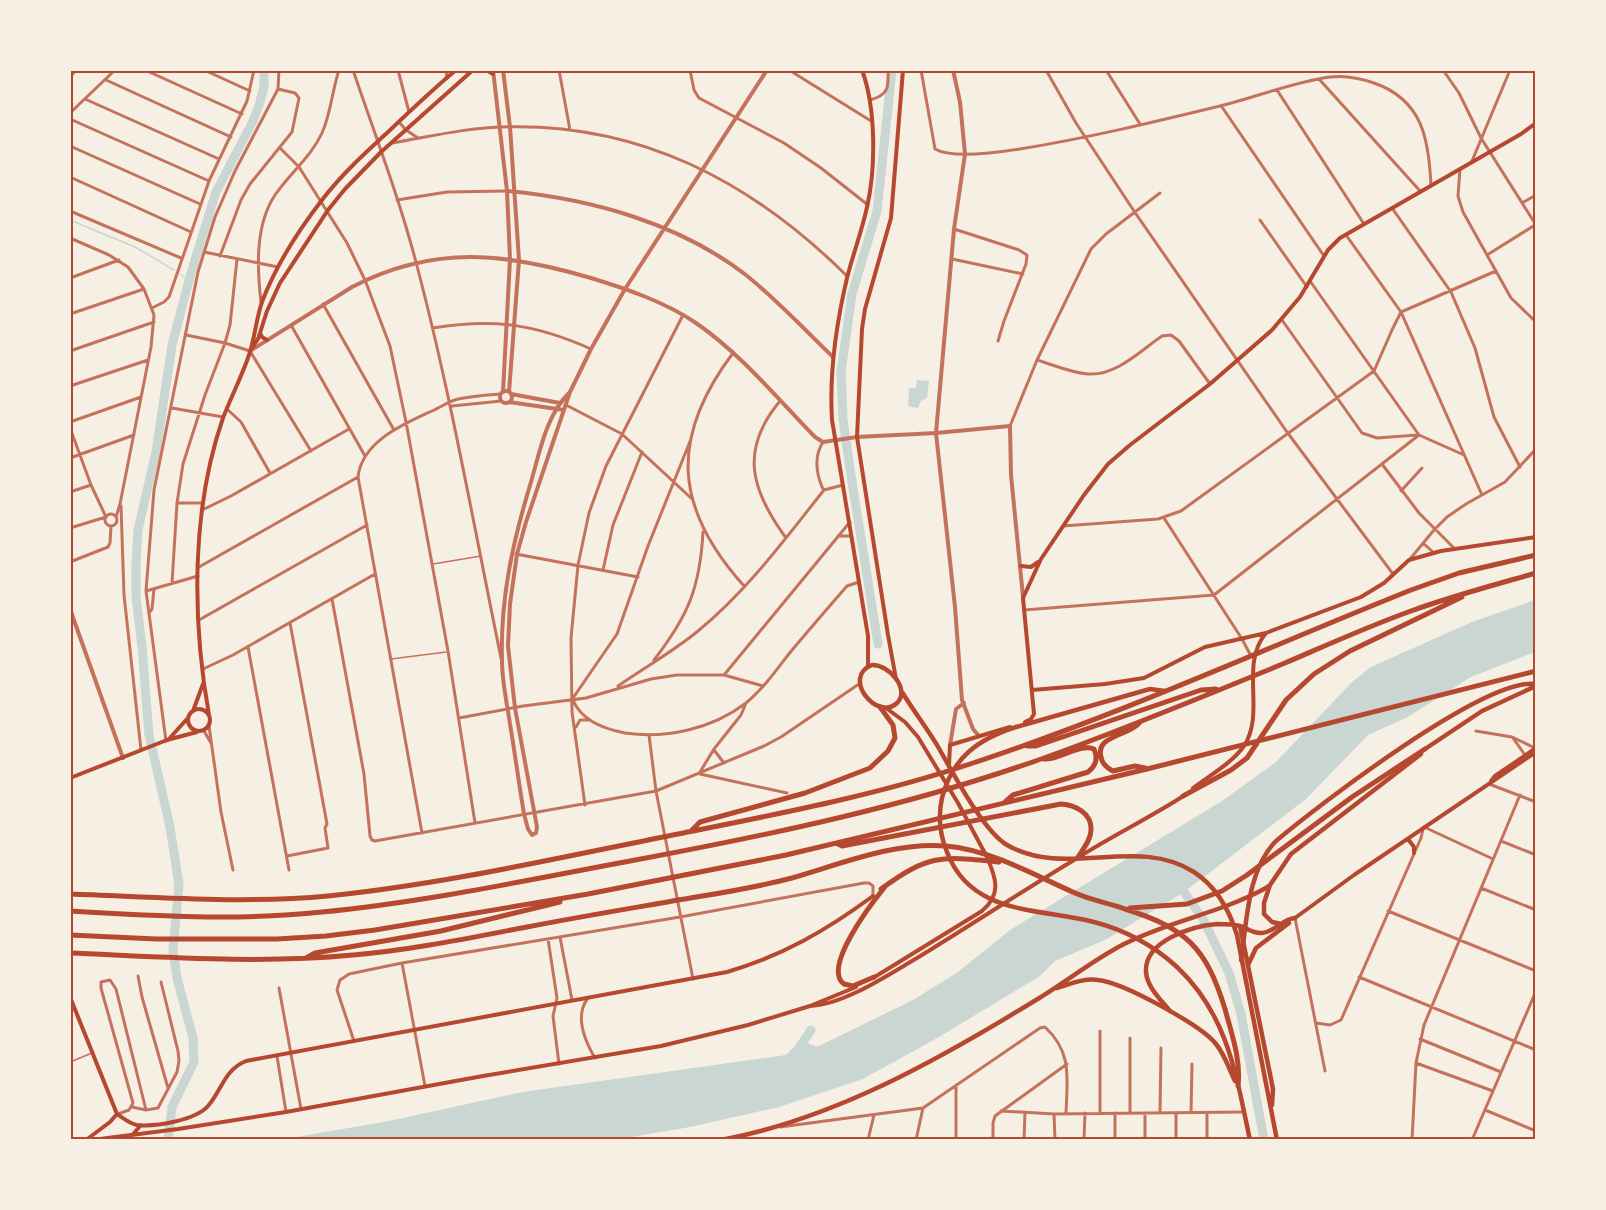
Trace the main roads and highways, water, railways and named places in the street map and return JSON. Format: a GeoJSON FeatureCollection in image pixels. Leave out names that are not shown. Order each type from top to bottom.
{"type":"FeatureCollection","features":[{"type":"Feature","properties":{"kind":"highway"},"geometry":{"type":"LineString","coordinates":[[70,894],[192,899],[294,898],[377,890],[502,870],[762,818],[920,779],[1025,746],[1439,580],[1536,555]]}},
{"type":"Feature","properties":{"kind":"highway"},"geometry":{"type":"LineString","coordinates":[[70,911],[194,917],[319,913],[419,899],[756,837],[842,818],[1042,759],[1409,612],[1536,573]]}},
{"type":"Feature","properties":{"kind":"highway"},"geometry":{"type":"LineString","coordinates":[[1183,796],[1247,758],[1286,700],[1324,668],[1377,638],[1477,590]]}},
{"type":"Feature","properties":{"kind":"highway"},"geometry":{"type":"LineString","coordinates":[[70,935],[156,939],[277,939],[375,930],[588,894],[776,857],[953,816],[1536,671]]}},
{"type":"Feature","properties":{"kind":"highway"},"geometry":{"type":"LineString","coordinates":[[1025,746],[1036,746],[1201,690],[1220,689]]}},
{"type":"Feature","properties":{"kind":"highway"},"geometry":{"type":"LineString","coordinates":[[691,831],[700,822],[805,793],[870,768],[888,751],[895,738],[893,725],[883,708]]}},
{"type":"Feature","properties":{"kind":"highway"},"geometry":{"type":"LineString","coordinates":[[1141,721],[1135,729],[1106,741],[1101,746],[1100,755],[1103,763],[1113,771],[1135,766],[1147,769]]}},
{"type":"Feature","properties":{"kind":"highway"},"geometry":{"type":"LineString","coordinates":[[1003,803],[1013,795],[1088,772],[1095,766],[1096,755],[1094,749],[1087,747],[1052,759],[1042,759]]}},
{"type":"Feature","properties":{"kind":"highway"},"geometry":{"type":"LineString","coordinates":[[1122,908],[1160,908],[1196,902],[1233,885],[1352,797],[1425,749]]}},
{"type":"Feature","properties":{"kind":"highway"},"geometry":{"type":"LineString","coordinates":[[836,843],[842,846],[1061,804],[1080,809],[1085,814],[1091,829],[1078,857]]}},
{"type":"Feature","properties":{"kind":"highway"},"geometry":{"type":"LineString","coordinates":[[70,953],[194,958],[304,959],[391,952],[761,885],[873,854],[918,847],[945,846],[980,853],[1081,896],[1165,923],[1177,930],[1196,948],[1216,983],[1234,1041],[1240,1070],[1238,1086]]}},
{"type":"Feature","properties":{"kind":"highway"},"geometry":{"type":"LineString","coordinates":[[873,896],[920,865],[936,859],[960,858],[1006,863]]}},
{"type":"Feature","properties":{"kind":"highway"},"geometry":{"type":"LineString","coordinates":[[874,977],[853,986],[844,984],[838,977],[837,969],[858,925],[884,888]]}},
{"type":"Feature","properties":{"kind":"highway"},"geometry":{"type":"LineString","coordinates":[[304,959],[315,953],[441,931],[588,894]]}},
{"type":"Feature","properties":{"kind":"main road"},"geometry":{"type":"LineString","coordinates":[[250,351],[261,304],[278,267],[321,201],[377,141],[456,70]]}},
{"type":"Feature","properties":{"kind":"main road"},"geometry":{"type":"LineString","coordinates":[[70,778],[165,742],[204,731],[209,726],[199,620],[198,567],[203,504],[223,417],[280,283],[328,210],[381,152],[473,70]]}},
{"type":"Feature","properties":{"kind":"main road"},"geometry":{"type":"LineString","coordinates":[[486,70],[493,72]]}},
{"type":"Feature","properties":{"kind":"main road"},"geometry":{"type":"LineString","coordinates":[[92,1140],[286,1112],[595,1058],[710,1035],[810,1006],[856,988],[982,911],[992,902],[996,887],[987,856],[934,762],[912,729],[868,697],[859,684],[861,674],[868,666],[869,646],[831,402],[833,357],[848,276],[868,205],[871,177],[870,100],[862,70]]}},
{"type":"Feature","properties":{"kind":"main road"},"geometry":{"type":"LineString","coordinates":[[897,682],[857,437],[862,329],[870,290],[891,218],[903,70]]}},
{"type":"Feature","properties":{"kind":"main road"},"geometry":{"type":"LineString","coordinates":[[949,765],[950,745],[1031,719],[1034,714],[1023,598],[1041,559],[1062,526],[1098,476],[1116,456],[1210,384],[1282,320],[1307,286],[1332,245],[1345,234],[1490,152],[1536,123]]}},
{"type":"Feature","properties":{"kind":"main road"},"geometry":{"type":"LineString","coordinates":[[260,333],[262,338],[267,340]]}},
{"type":"Feature","properties":{"kind":"main road"},"geometry":{"type":"LineString","coordinates":[[1032,690],[1135,680],[1160,671],[1205,647],[1266,633],[1361,597],[1374,590],[1409,560],[1455,549],[1536,537]]}},
{"type":"Feature","properties":{"kind":"main road"},"geometry":{"type":"LineString","coordinates":[[1021,566],[1034,566],[1041,559]]}},
{"type":"Feature","properties":{"kind":"main road"},"geometry":{"type":"LineString","coordinates":[[810,1006],[818,1006],[858,992],[890,974],[985,917],[1078,857],[1183,796],[1236,755],[1246,742],[1252,714],[1253,661],[1258,643],[1266,633]]}},
{"type":"Feature","properties":{"kind":"main road"},"geometry":{"type":"LineString","coordinates":[[868,666],[883,666],[897,682],[988,828],[1006,845],[1025,854],[1047,859],[1151,856],[1179,864],[1204,880],[1227,909],[1237,935],[1277,1140]]}},
{"type":"Feature","properties":{"kind":"main road"},"geometry":{"type":"LineString","coordinates":[[1241,960],[1254,878],[1268,849],[1294,826],[1413,739],[1473,705],[1516,686],[1529,683],[1536,685]]}},
{"type":"Feature","properties":{"kind":"main road"},"geometry":{"type":"LineString","coordinates":[[165,742],[193,711],[204,684]]}},
{"type":"Feature","properties":{"kind":"main road"},"geometry":{"type":"LineString","coordinates":[[1282,924],[1272,922],[1264,914],[1264,903],[1270,885],[1291,854],[1407,766],[1425,749],[1482,711],[1536,685]]}},
{"type":"Feature","properties":{"kind":"main road"},"geometry":{"type":"LineString","coordinates":[[1165,691],[1150,689],[996,733],[977,744],[952,772],[941,804],[940,821],[943,842],[953,865],[971,886],[986,898],[1011,908],[1092,922],[1143,942],[1173,964],[1203,998],[1225,1039],[1250,1140]]}},
{"type":"Feature","properties":{"kind":"main road"},"geometry":{"type":"LineString","coordinates":[[883,708],[893,706],[898,702],[902,692]]}},
{"type":"Feature","properties":{"kind":"main road"},"geometry":{"type":"LineString","coordinates":[[193,711],[204,710],[209,715]]}},
{"type":"Feature","properties":{"kind":"main road"},"geometry":{"type":"LineString","coordinates":[[188,717],[188,724],[197,732]]}},
{"type":"Feature","properties":{"kind":"main road"},"geometry":{"type":"LineString","coordinates":[[1489,784],[1495,776],[1535,750]]}},
{"type":"Feature","properties":{"kind":"main road"},"geometry":{"type":"LineString","coordinates":[[1248,965],[1256,948],[1295,918],[1535,750]]}},
{"type":"Feature","properties":{"kind":"main road"},"geometry":{"type":"LineString","coordinates":[[1408,839],[1414,847],[1414,853]]}},
{"type":"Feature","properties":{"kind":"main road"},"geometry":{"type":"LineString","coordinates":[[721,1140],[775,1127],[856,1097],[919,1068],[959,1047],[1125,943],[1256,893],[1270,885]]}},
{"type":"Feature","properties":{"kind":"main road"},"geometry":{"type":"LineString","coordinates":[[70,997],[117,1114],[131,1123],[141,1125],[165,1122],[200,1114],[207,1108],[226,1075],[246,1061],[693,979],[754,964],[790,949],[847,915],[873,896]]}},
{"type":"Feature","properties":{"kind":"main road"},"geometry":{"type":"LineString","coordinates":[[1172,1013],[1149,983],[1146,973],[1147,961],[1159,944],[1199,927],[1215,924],[1240,926],[1254,932],[1264,933],[1295,918]]}},
{"type":"Feature","properties":{"kind":"main road"},"geometry":{"type":"LineString","coordinates":[[1240,926],[1273,1089],[1272,1111]]}},
{"type":"Feature","properties":{"kind":"main road"},"geometry":{"type":"LineString","coordinates":[[1051,990],[1086,980],[1106,981],[1126,989],[1208,1035],[1222,1053],[1238,1086]]}},
{"type":"Feature","properties":{"kind":"main road"},"geometry":{"type":"LineString","coordinates":[[86,1140],[117,1114]]}},
{"type":"Feature","properties":{"kind":"main road"},"geometry":{"type":"LineString","coordinates":[[128,1140],[141,1125]]}},
{"type":"Feature","properties":{"kind":"waterway"},"geometry":{"type":"LineString","coordinates":[[168,1140],[172,1107],[194,1062],[193,1038],[177,978],[173,950],[179,885],[170,827],[149,735],[136,596],[138,530],[156,452],[172,345],[191,273],[216,192],[259,105],[264,87],[264,70]]}},
{"type":"Feature","properties":{"kind":"waterway"},"geometry":{"type":"LineString","coordinates":[[878,644],[843,419],[841,372],[852,294],[877,211],[892,70]]}},
{"type":"Feature","properties":{"kind":"waterway"},"geometry":{"type":"LineString","coordinates":[[70,220],[135,247],[174,270]]}},
{"type":"Feature","properties":{"kind":"waterway"},"geometry":{"type":"LineString","coordinates":[[180,274],[189,280]]}},
{"type":"Feature","properties":{"kind":"waterway"},"geometry":{"type":"LineString","coordinates":[[1175,887],[1184,892],[1203,919],[1229,973],[1241,1014],[1264,1140]]}},
{"type":"Feature","properties":{"kind":"waterway"},"geometry":{"type":"LineString","coordinates":[[797,1051],[811,1030]]}}]}
